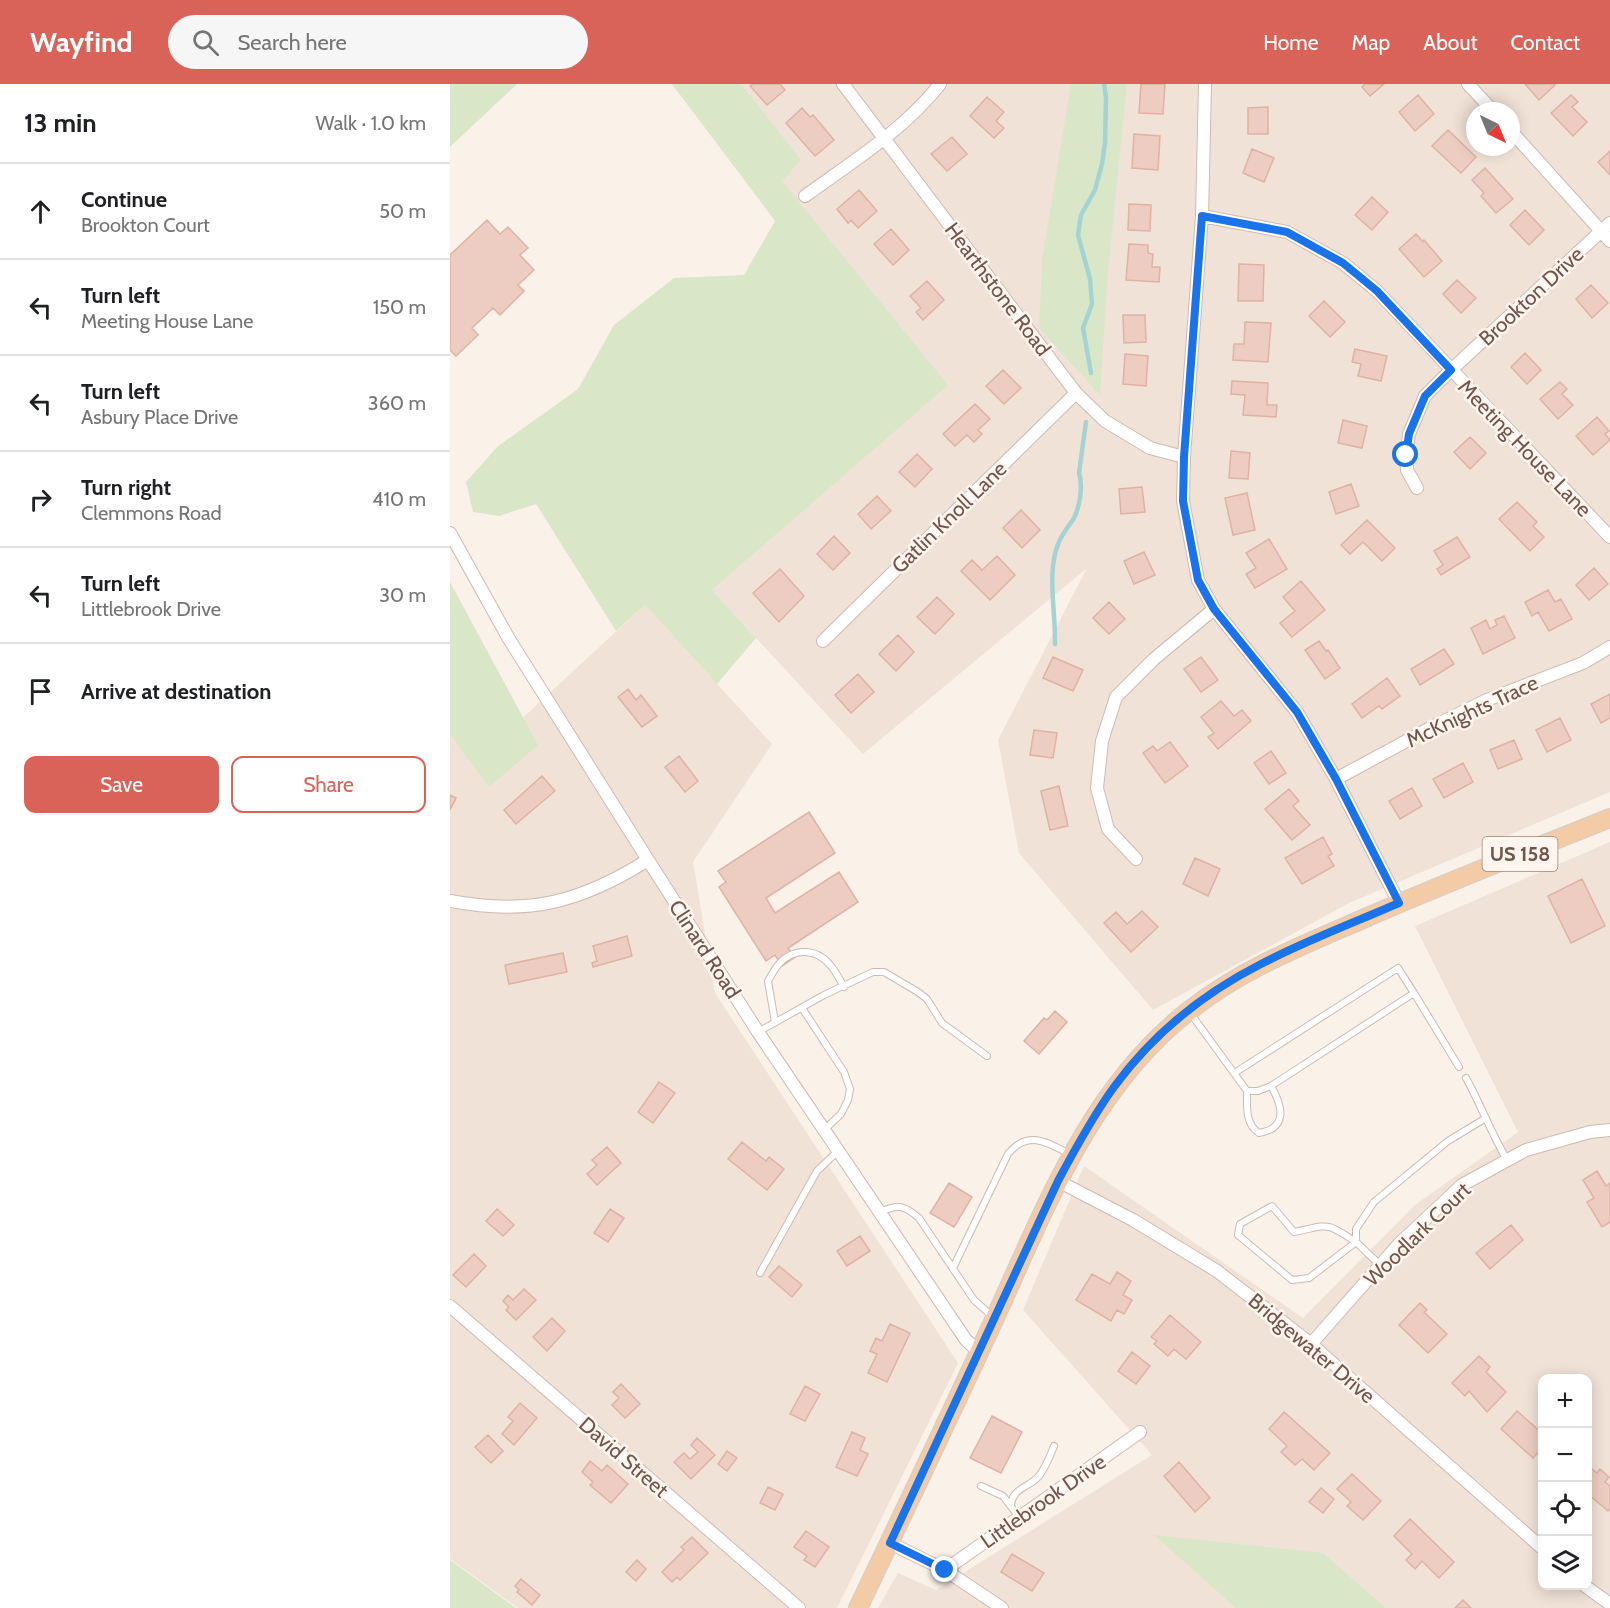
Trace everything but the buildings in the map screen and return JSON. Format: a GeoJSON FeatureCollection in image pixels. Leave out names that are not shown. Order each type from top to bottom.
{"type":"FeatureCollection","features":[{"type":"Feature","properties":{"kind":"main road","name":"US 158"},"geometry":{"type":"LineString","coordinates":[[858,1608],[1058,1181],[1119,1081],[1158,1037],[1188,1011],[1261,964],[1399,903],[1610,818]]}},
{"type":"Feature","properties":{"kind":"street","name":"Hearthstone Road"},"geometry":{"type":"LineString","coordinates":[[843,84],[1076,393],[1105,421],[1150,448],[1184,457]]}},
{"type":"Feature","properties":{"kind":"street"},"geometry":{"type":"LineString","coordinates":[[805,196],[884,138],[926,102],[940,84]]}},
{"type":"Feature","properties":{"kind":"street"},"geometry":{"type":"LineString","coordinates":[[1205,84],[1202,216],[1184,457],[1183,501],[1198,580],[1214,609],[1297,712],[1336,779],[1399,903]]}},
{"type":"Feature","properties":{"kind":"street"},"geometry":{"type":"LineString","coordinates":[[1468,84],[1485,102]]}},
{"type":"Feature","properties":{"kind":"street"},"geometry":{"type":"LineString","coordinates":[[1520,140],[1607,232]]}},
{"type":"Feature","properties":{"kind":"street","name":"Meeting House Lane"},"geometry":{"type":"LineString","coordinates":[[1202,216],[1287,232],[1343,263],[1377,291],[1610,537]]}},
{"type":"Feature","properties":{"kind":"street","name":"Brookton Drive"},"geometry":{"type":"LineString","coordinates":[[1417,488],[1407,470],[1406,455],[1409,434],[1425,396],[1451,370],[1607,232]]}},
{"type":"Feature","properties":{"kind":"street","name":"Gatlin Knoll Lane"},"geometry":{"type":"LineString","coordinates":[[823,641],[1076,393]]}},
{"type":"Feature","properties":{"kind":"street","name":"Clinard Road"},"geometry":{"type":"LineString","coordinates":[[450,533],[509,639],[758,1032],[966,1340],[979,1352]]}},
{"type":"Feature","properties":{"kind":"street"},"geometry":{"type":"LineString","coordinates":[[1136,859],[1107,829],[1097,788],[1102,741],[1116,697],[1154,659],[1214,609]]}},
{"type":"Feature","properties":{"kind":"street","name":"McKnights Trace"},"geometry":{"type":"LineString","coordinates":[[1336,779],[1466,710],[1583,663],[1610,647]]}},
{"type":"Feature","properties":{"kind":"street"},"geometry":{"type":"LineString","coordinates":[[450,901],[495,908],[527,907],[552,903],[589,893],[648,860]]}},
{"type":"Feature","properties":{"kind":"street","name":"Woodlark Court"},"geometry":{"type":"LineString","coordinates":[[1311,1344],[1400,1244],[1462,1185],[1527,1150],[1590,1132],[1610,1130]]}},
{"type":"Feature","properties":{"kind":"street","name":"Bridgewater Drive"},"geometry":{"type":"LineString","coordinates":[[1058,1181],[1133,1220],[1217,1271],[1311,1344],[1538,1544]]}},
{"type":"Feature","properties":{"kind":"street","name":"David Street"},"geometry":{"type":"LineString","coordinates":[[450,1306],[799,1608]]}},
{"type":"Feature","properties":{"kind":"street","name":"Littlebrook Drive"},"geometry":{"type":"LineString","coordinates":[[945,1570],[1140,1432]]}},
{"type":"Feature","properties":{"kind":"street"},"geometry":{"type":"LineString","coordinates":[[890,1543],[945,1570],[1002,1608]]}},
{"type":"Feature","properties":{"kind":"street"},"geometry":{"type":"LineString","coordinates":[[1591,1590],[1610,1604]]}},
{"type":"Feature","properties":{"kind":"lane"},"geometry":{"type":"LineString","coordinates":[[775,1022],[768,981],[780,963],[793,954],[808,951],[819,956],[831,965],[844,987]]}},
{"type":"Feature","properties":{"kind":"lane"},"geometry":{"type":"LineString","coordinates":[[1236,1072],[1398,968],[1459,1067]]}},
{"type":"Feature","properties":{"kind":"lane"},"geometry":{"type":"LineString","coordinates":[[758,1032],[873,972],[884,972],[927,999],[942,1023],[987,1056]]}},
{"type":"Feature","properties":{"kind":"lane"},"geometry":{"type":"LineString","coordinates":[[1247,1090],[1258,1091],[1271,1086],[1414,993]]}},
{"type":"Feature","properties":{"kind":"lane"},"geometry":{"type":"LineString","coordinates":[[802,1008],[844,1072],[850,1089],[848,1100],[841,1114],[824,1130]]}},
{"type":"Feature","properties":{"kind":"lane"},"geometry":{"type":"LineString","coordinates":[[1188,1011],[1236,1072],[1247,1090],[1247,1107],[1251,1125],[1259,1133],[1267,1132],[1278,1124],[1282,1113],[1279,1100],[1271,1086]]}},
{"type":"Feature","properties":{"kind":"lane"},"geometry":{"type":"LineString","coordinates":[[1466,1078],[1481,1105],[1492,1135],[1507,1160]]}},
{"type":"Feature","properties":{"kind":"lane"},"geometry":{"type":"LineString","coordinates":[[1356,1242],[1356,1229],[1374,1202],[1448,1141],[1486,1118]]}},
{"type":"Feature","properties":{"kind":"lane"},"geometry":{"type":"LineString","coordinates":[[953,1268],[1014,1146],[1034,1139],[1047,1142],[1072,1155]]}},
{"type":"Feature","properties":{"kind":"lane"},"geometry":{"type":"LineString","coordinates":[[760,1274],[817,1171],[838,1151]]}},
{"type":"Feature","properties":{"kind":"lane"},"geometry":{"type":"LineString","coordinates":[[880,1212],[893,1206],[907,1208],[919,1218],[974,1300],[995,1318]]}},
{"type":"Feature","properties":{"kind":"lane"},"geometry":{"type":"LineString","coordinates":[[1356,1242],[1309,1278],[1292,1280],[1238,1235],[1240,1224],[1272,1206],[1294,1232],[1325,1224],[1356,1242],[1381,1265]]}},
{"type":"Feature","properties":{"kind":"lane"},"geometry":{"type":"LineString","coordinates":[[1011,1505],[1017,1490],[1036,1479],[1040,1474],[1054,1446]]}},
{"type":"Feature","properties":{"kind":"lane"},"geometry":{"type":"LineString","coordinates":[[981,1486],[1003,1496],[1019,1517]]}},
{"type":"Feature","properties":{"kind":"shaded area"},"geometry":{"type":"Polygon","coordinates":[[[672,84],[1610,84],[1610,792],[1349,903],[1153,1010],[1019,853],[998,740],[1087,568],[863,754],[712,590],[917,407],[672,84]]]}},
{"type":"Feature","properties":{"kind":"shaded area"},"geometry":{"type":"Polygon","coordinates":[[[645,605],[772,744],[693,862],[715,993],[958,1363],[837,1608],[518,1608],[450,1559],[450,694],[491,747],[645,605]]]}},
{"type":"Feature","properties":{"kind":"shaded area"},"geometry":{"type":"Polygon","coordinates":[[[1610,842],[1610,1608],[878,1608],[898,1573],[936,1590],[1152,1455],[1023,1310],[1084,1166],[1303,1318],[1415,1205],[1518,1132],[1415,926],[1610,842]]]}},
{"type":"Feature","properties":{"kind":"green space"},"geometry":{"type":"Polygon","coordinates":[[[450,84],[517,84],[450,147],[450,84]]]}},
{"type":"Feature","properties":{"kind":"green space"},"geometry":{"type":"Polygon","coordinates":[[[672,84],[741,84],[801,160],[782,181],[948,385],[712,590],[756,638],[717,684],[645,605],[616,631],[536,504],[499,516],[473,512],[466,482],[498,446],[578,389],[614,325],[674,278],[744,275],[775,221],[672,84]]]}},
{"type":"Feature","properties":{"kind":"green space"},"geometry":{"type":"Polygon","coordinates":[[[1071,84],[1127,84],[1108,271],[1100,395],[1039,328],[1042,260],[1071,84]]]}},
{"type":"Feature","properties":{"kind":"green space"},"geometry":{"type":"Polygon","coordinates":[[[450,582],[538,745],[489,787],[450,735],[450,582]]]}},
{"type":"Feature","properties":{"kind":"green space"},"geometry":{"type":"Polygon","coordinates":[[[1154,1535],[1323,1553],[1386,1608],[1236,1608],[1154,1535]]]}},
{"type":"Feature","properties":{"kind":"green space"},"geometry":{"type":"Polygon","coordinates":[[[450,1560],[516,1608],[450,1608],[450,1560]]]}},
{"type":"Feature","properties":{"kind":"waterway"},"geometry":{"type":"LineString","coordinates":[[1091,373],[1083,328],[1092,304],[1090,279],[1078,235],[1081,215],[1095,190],[1102,164],[1105,143],[1104,84]]}},
{"type":"Feature","properties":{"kind":"waterway"},"geometry":{"type":"LineString","coordinates":[[1055,644],[1053,565],[1059,542],[1074,518],[1079,502],[1081,490],[1079,473],[1086,422]]}},
{"type":"Feature","properties":{"kind":"route"},"geometry":{"type":"LineString","coordinates":[[945,1570],[890,1543],[1058,1181],[1113,1088],[1158,1037],[1217,990],[1290,950],[1399,903],[1336,779],[1297,712],[1214,609],[1198,580],[1183,501],[1184,457],[1202,216],[1287,232],[1343,263],[1377,291],[1451,370],[1425,396],[1409,434],[1406,455]]}}]}
